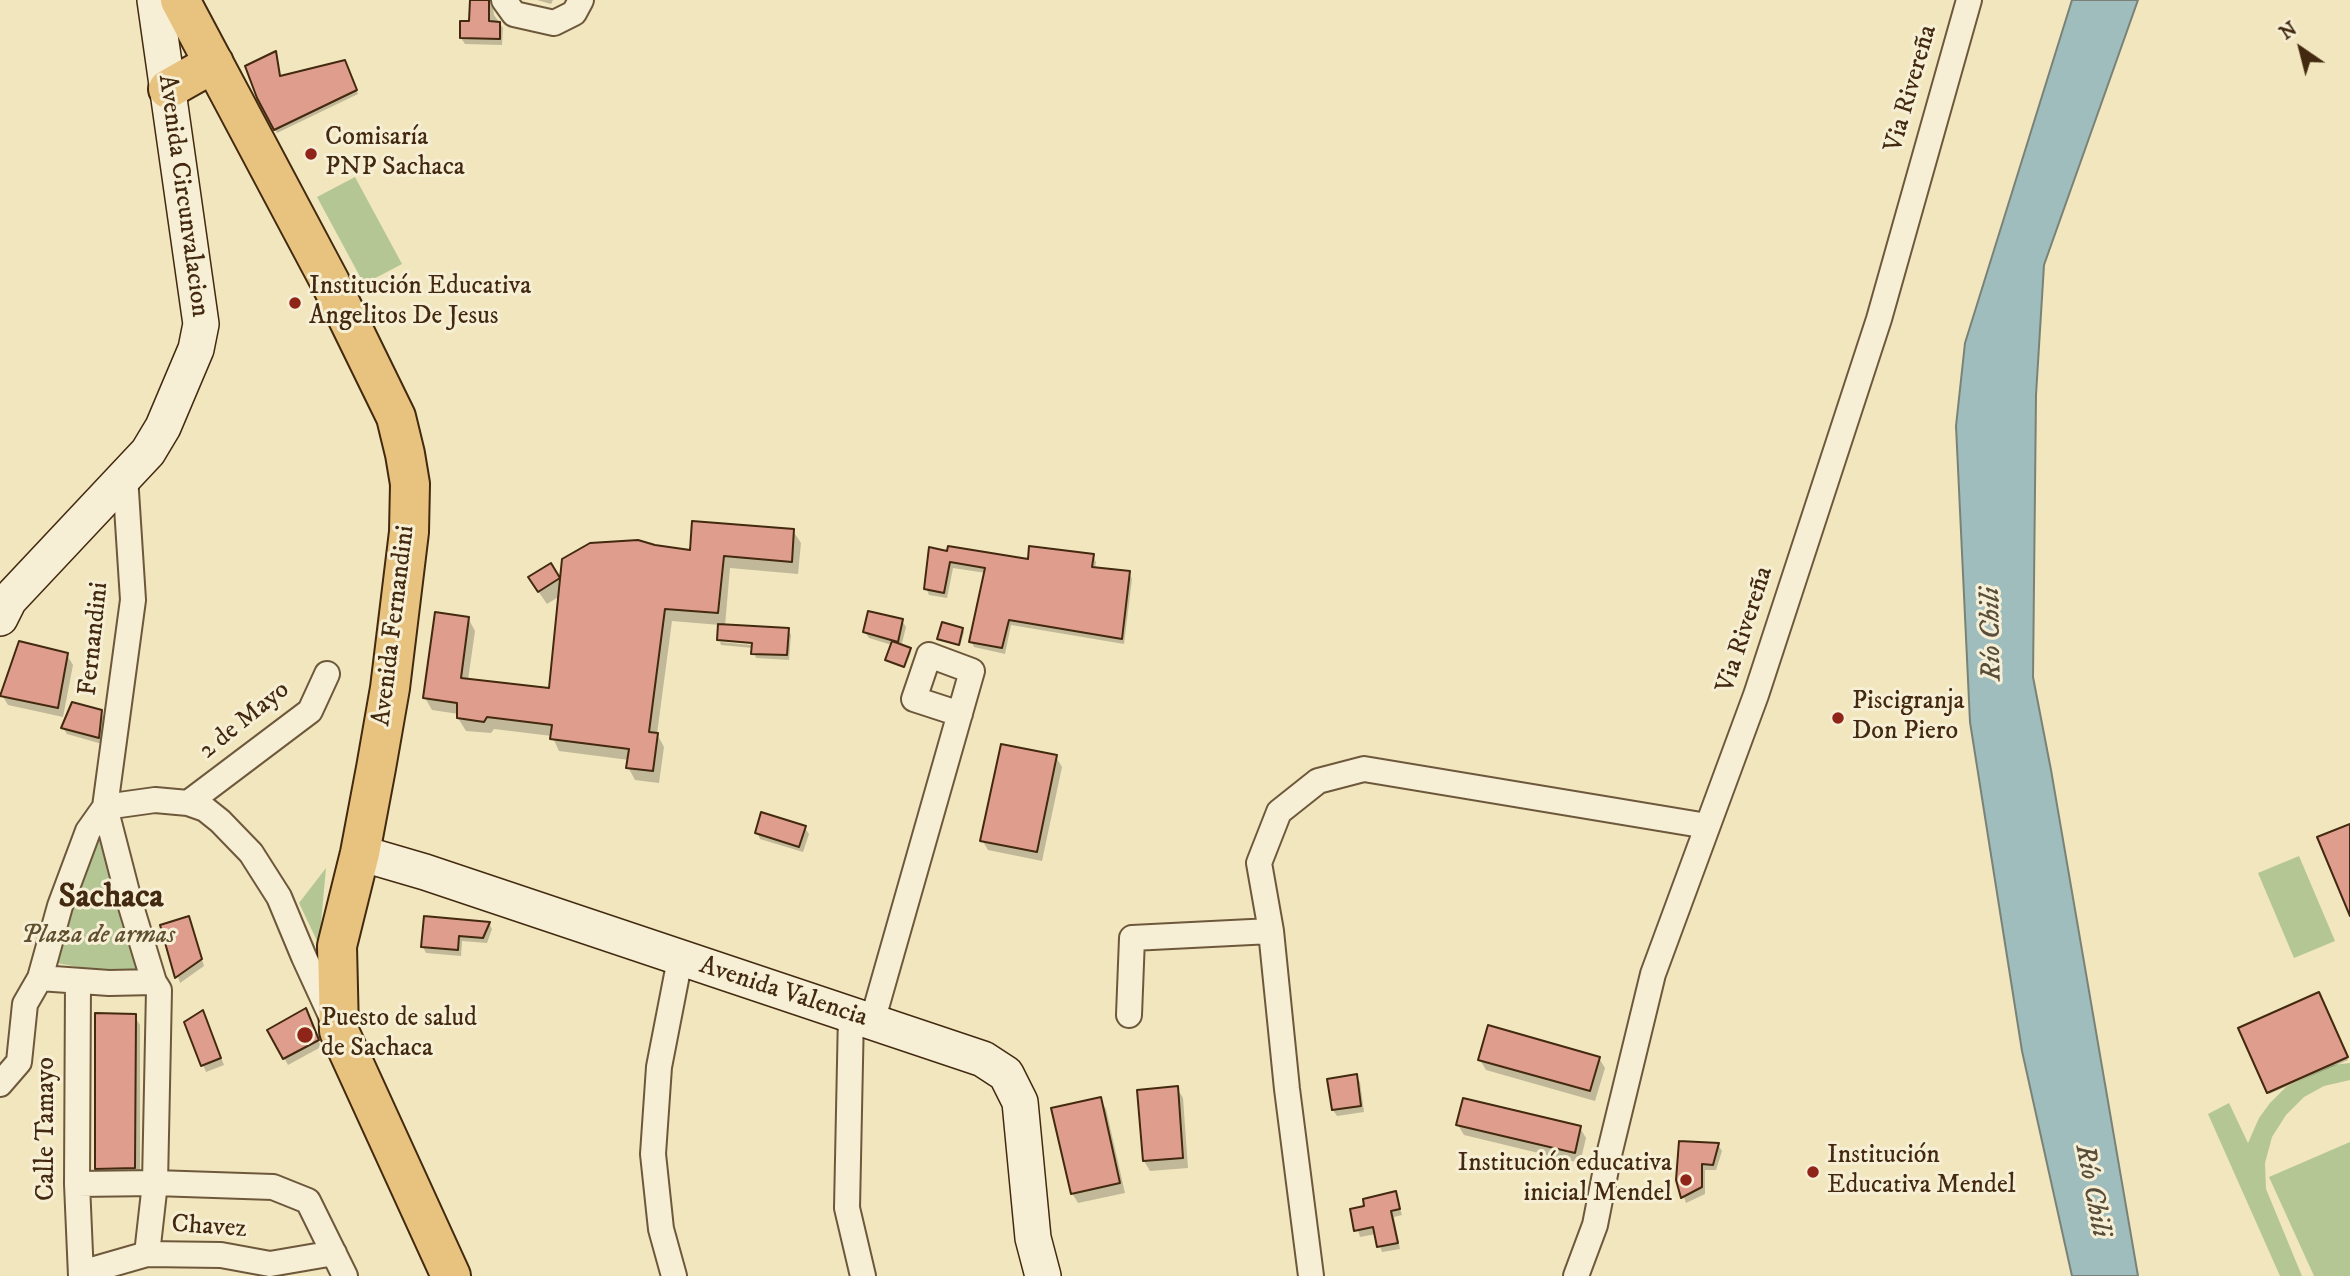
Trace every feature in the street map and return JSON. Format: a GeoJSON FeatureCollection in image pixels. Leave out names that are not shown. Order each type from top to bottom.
{"type":"FeatureCollection","features":[{"type":"Feature","properties":{"kind":"main road","name":"Avenida Fernandini"},"geometry":{"type":"LineString","coordinates":[[180,0],[330,282],[396,417],[405,454],[410,484],[409,532],[390,688],[360,853],[337,946],[339,1031],[451,1276]]}},
{"type":"Feature","properties":{"kind":"main road"},"geometry":{"type":"LineString","coordinates":[[168,89],[215,63]]}},
{"type":"Feature","properties":{"kind":"street","name":"Avenida Circunvalacion"},"geometry":{"type":"LineString","coordinates":[[0,618],[9,600],[148,452],[163,427],[196,349],[201,324],[155,0]]}},
{"type":"Feature","properties":{"kind":"street"},"geometry":{"type":"LineString","coordinates":[[504,0],[514,14],[554,23],[574,13],[581,0]]}},
{"type":"Feature","properties":{"kind":"street","name":"Via Rivereña"},"geometry":{"type":"LineString","coordinates":[[1576,1276],[1595,1225],[1608,1159],[1653,974],[1760,682],[1879,319],[1969,0]]}},
{"type":"Feature","properties":{"kind":"street","name":"Fernandini"},"geometry":{"type":"LineString","coordinates":[[105,807],[133,600],[125,476]]}},
{"type":"Feature","properties":{"kind":"street","name":"2 de Mayo"},"geometry":{"type":"LineString","coordinates":[[188,803],[310,711],[327,674]]}},
{"type":"Feature","properties":{"kind":"street"},"geometry":{"type":"LineString","coordinates":[[863,1276],[847,1208],[861,1018],[960,714]]}},
{"type":"Feature","properties":{"kind":"street"},"geometry":{"type":"LineString","coordinates":[[1311,1276],[1287,1089],[1271,931],[1259,863],[1279,812],[1318,781],[1364,769],[1707,826]]}},
{"type":"Feature","properties":{"kind":"street"},"geometry":{"type":"LineString","coordinates":[[0,1084],[19,1062],[25,1004],[40,978],[60,906],[88,831],[105,807],[155,800],[188,803],[205,809],[220,821],[251,853],[279,897],[339,1031]]}},
{"type":"Feature","properties":{"kind":"street"},"geometry":{"type":"LineString","coordinates":[[105,807],[129,900],[154,982],[159,990],[155,1183],[147,1254]]}},
{"type":"Feature","properties":{"kind":"street","name":"Avenida Valencia"},"geometry":{"type":"LineString","coordinates":[[360,853],[438,876],[983,1059],[1006,1074],[1020,1102],[1033,1238],[1043,1276]]}},
{"type":"Feature","properties":{"kind":"street"},"geometry":{"type":"LineString","coordinates":[[1129,1015],[1132,938],[1271,931]]}},
{"type":"Feature","properties":{"kind":"street"},"geometry":{"type":"LineString","coordinates":[[674,1276],[661,1229],[653,1154],[659,1067],[680,959]]}},
{"type":"Feature","properties":{"kind":"street"},"geometry":{"type":"LineString","coordinates":[[40,978],[154,982]]}},
{"type":"Feature","properties":{"kind":"street","name":"Calle Tamayo"},"geometry":{"type":"LineString","coordinates":[[78,981],[77,1184],[81,1275]]}},
{"type":"Feature","properties":{"kind":"street"},"geometry":{"type":"LineString","coordinates":[[77,1184],[155,1183],[273,1187],[308,1201],[345,1276]]}},
{"type":"Feature","properties":{"kind":"street","name":"Chavez"},"geometry":{"type":"LineString","coordinates":[[81,1275],[147,1254],[221,1255],[270,1264],[334,1253]]}},
{"type":"Feature","properties":{"kind":"green space"},"geometry":{"type":"Polygon","coordinates":[[[355,177],[402,264],[364,284],[317,197],[355,177]]]}},
{"type":"Feature","properties":{"kind":"green space","name":"Plaza de armas"},"geometry":{"type":"Polygon","coordinates":[[[93,838],[101,838],[140,971],[88,969],[57,963],[93,838]]]}},
{"type":"Feature","properties":{"kind":"green space"},"geometry":{"type":"Polygon","coordinates":[[[2299,856],[2335,941],[2294,958],[2258,873],[2299,856]]]}},
{"type":"Feature","properties":{"kind":"green space"},"geometry":{"type":"Polygon","coordinates":[[[326,868],[319,945],[299,903],[326,868]]]}},
{"type":"Feature","properties":{"kind":"green space"},"geometry":{"type":"Polygon","coordinates":[[[2350,1063],[2350,1080],[2324,1086],[2304,1097],[2286,1115],[2272,1137],[2265,1163],[2266,1189],[2302,1276],[2280,1276],[2208,1114],[2229,1103],[2248,1143],[2259,1118],[2286,1087],[2333,1065],[2350,1063]]]}},
{"type":"Feature","properties":{"kind":"green space"},"geometry":{"type":"Polygon","coordinates":[[[2350,1142],[2350,1276],[2314,1276],[2269,1177],[2350,1142]]]}},
{"type":"Feature","properties":{"kind":"water","name":"Río Chili"},"geometry":{"type":"Polygon","coordinates":[[[2072,0],[2138,0],[2044,265],[2036,395],[2033,677],[2138,1276],[2072,1276],[2022,1051],[1970,722],[1956,426],[1965,343],[2072,0]]]}},
{"type":"Feature","properties":{"kind":"building"},"geometry":{"type":"Polygon","coordinates":[[[470,0],[489,0],[489,21],[500,22],[500,39],[460,38],[460,21],[469,21],[470,0]]]}},
{"type":"Feature","properties":{"kind":"building"},"geometry":{"type":"Polygon","coordinates":[[[276,51],[280,76],[345,60],[357,90],[274,130],[257,98],[245,66],[276,51]]]}},
{"type":"Feature","properties":{"kind":"building"},"geometry":{"type":"Polygon","coordinates":[[[692,521],[794,529],[792,562],[724,556],[718,613],[665,609],[649,732],[658,733],[653,771],[626,768],[629,749],[550,739],[552,725],[487,717],[484,722],[457,718],[457,703],[423,698],[435,612],[469,617],[461,678],[549,688],[562,559],[590,543],[638,540],[690,550],[692,521]]]}},
{"type":"Feature","properties":{"kind":"building"},"geometry":{"type":"Polygon","coordinates":[[[948,546],[1028,559],[1029,546],[1094,554],[1092,567],[1130,571],[1122,639],[1009,620],[1002,648],[969,642],[985,568],[950,562],[944,593],[924,589],[929,547],[947,551],[948,546]]]}},
{"type":"Feature","properties":{"kind":"building"},"geometry":{"type":"Polygon","coordinates":[[[551,563],[560,578],[538,592],[528,577],[551,563]]]}},
{"type":"Feature","properties":{"kind":"building"},"geometry":{"type":"Polygon","coordinates":[[[868,611],[903,619],[898,642],[863,632],[868,611]]]}},
{"type":"Feature","properties":{"kind":"building"},"geometry":{"type":"Polygon","coordinates":[[[942,622],[963,628],[959,645],[937,639],[942,622]]]}},
{"type":"Feature","properties":{"kind":"building"},"geometry":{"type":"Polygon","coordinates":[[[718,624],[789,628],[787,655],[751,654],[752,643],[717,640],[718,624]]]}},
{"type":"Feature","properties":{"kind":"building"},"geometry":{"type":"Polygon","coordinates":[[[19,641],[68,653],[58,708],[0,696],[19,641]]]}},
{"type":"Feature","properties":{"kind":"building"},"geometry":{"type":"Polygon","coordinates":[[[892,641],[911,648],[904,667],[885,660],[892,641]]]}},
{"type":"Feature","properties":{"kind":"building"},"geometry":{"type":"Polygon","coordinates":[[[72,702],[102,710],[99,738],[61,728],[72,702]]]}},
{"type":"Feature","properties":{"kind":"building"},"geometry":{"type":"Polygon","coordinates":[[[1001,744],[1057,755],[1037,852],[980,841],[1001,744]]]}},
{"type":"Feature","properties":{"kind":"building"},"geometry":{"type":"Polygon","coordinates":[[[761,812],[806,826],[799,847],[755,833],[761,812]]]}},
{"type":"Feature","properties":{"kind":"building"},"geometry":{"type":"Polygon","coordinates":[[[2350,824],[2350,916],[2317,837],[2350,824]]]}},
{"type":"Feature","properties":{"kind":"building"},"geometry":{"type":"Polygon","coordinates":[[[189,916],[202,959],[175,978],[160,925],[189,916]]]}},
{"type":"Feature","properties":{"kind":"building"},"geometry":{"type":"Polygon","coordinates":[[[424,916],[490,922],[483,938],[459,936],[458,950],[421,947],[424,916]]]}},
{"type":"Feature","properties":{"kind":"building"},"geometry":{"type":"Polygon","coordinates":[[[2319,992],[2348,1057],[2267,1093],[2238,1028],[2319,992]]]}},
{"type":"Feature","properties":{"kind":"building"},"geometry":{"type":"Polygon","coordinates":[[[306,1008],[319,1040],[283,1059],[267,1030],[306,1008]]]}},
{"type":"Feature","properties":{"kind":"building"},"geometry":{"type":"Polygon","coordinates":[[[203,1010],[221,1058],[201,1066],[184,1022],[203,1010]]]}},
{"type":"Feature","properties":{"kind":"building"},"geometry":{"type":"Polygon","coordinates":[[[95,1013],[136,1014],[135,1168],[95,1169],[95,1013]]]}},
{"type":"Feature","properties":{"kind":"building"},"geometry":{"type":"Polygon","coordinates":[[[1488,1025],[1600,1057],[1590,1091],[1478,1060],[1488,1025]]]}},
{"type":"Feature","properties":{"kind":"building"},"geometry":{"type":"Polygon","coordinates":[[[1357,1074],[1361,1106],[1332,1110],[1327,1079],[1357,1074]]]}},
{"type":"Feature","properties":{"kind":"building"},"geometry":{"type":"Polygon","coordinates":[[[1178,1086],[1183,1158],[1143,1161],[1137,1090],[1178,1086]]]}},
{"type":"Feature","properties":{"kind":"building"},"geometry":{"type":"Polygon","coordinates":[[[1101,1097],[1120,1183],[1071,1194],[1051,1108],[1101,1097]]]}},
{"type":"Feature","properties":{"kind":"building"},"geometry":{"type":"Polygon","coordinates":[[[1463,1098],[1581,1126],[1575,1153],[1456,1125],[1463,1098]]]}},
{"type":"Feature","properties":{"kind":"building"},"geometry":{"type":"Polygon","coordinates":[[[1679,1141],[1719,1143],[1713,1165],[1702,1164],[1702,1187],[1681,1198],[1676,1180],[1679,1141]]]}},
{"type":"Feature","properties":{"kind":"building"},"geometry":{"type":"Polygon","coordinates":[[[1396,1191],[1400,1209],[1391,1211],[1398,1243],[1377,1247],[1373,1227],[1354,1231],[1350,1209],[1364,1206],[1363,1199],[1396,1191]]]}},
{"type":"Feature","properties":{"kind":"place","name":"Comisaría PNP Sachaca"},"geometry":{"type":"Point","coordinates":[311,154]}},
{"type":"Feature","properties":{"kind":"place","name":"Institución Educativa Angelitos De Jesus"},"geometry":{"type":"Point","coordinates":[295,303]}},
{"type":"Feature","properties":{"kind":"place","name":"Piscigranja Don Piero"},"geometry":{"type":"Point","coordinates":[1838,718]}},
{"type":"Feature","properties":{"kind":"place","name":"Puesto de salud de Sachaca"},"geometry":{"type":"Point","coordinates":[305,1035]}},
{"type":"Feature","properties":{"kind":"place","name":"Institución Educativa Mendel"},"geometry":{"type":"Point","coordinates":[1813,1172]}},
{"type":"Feature","properties":{"kind":"place","name":"Institución educativa inicial Mendel"},"geometry":{"type":"Point","coordinates":[1686,1180]}},
{"type":"Feature","properties":{"kind":"district","name":"Sachaca"},"geometry":{"type":"Point","coordinates":[111,899]}}]}
